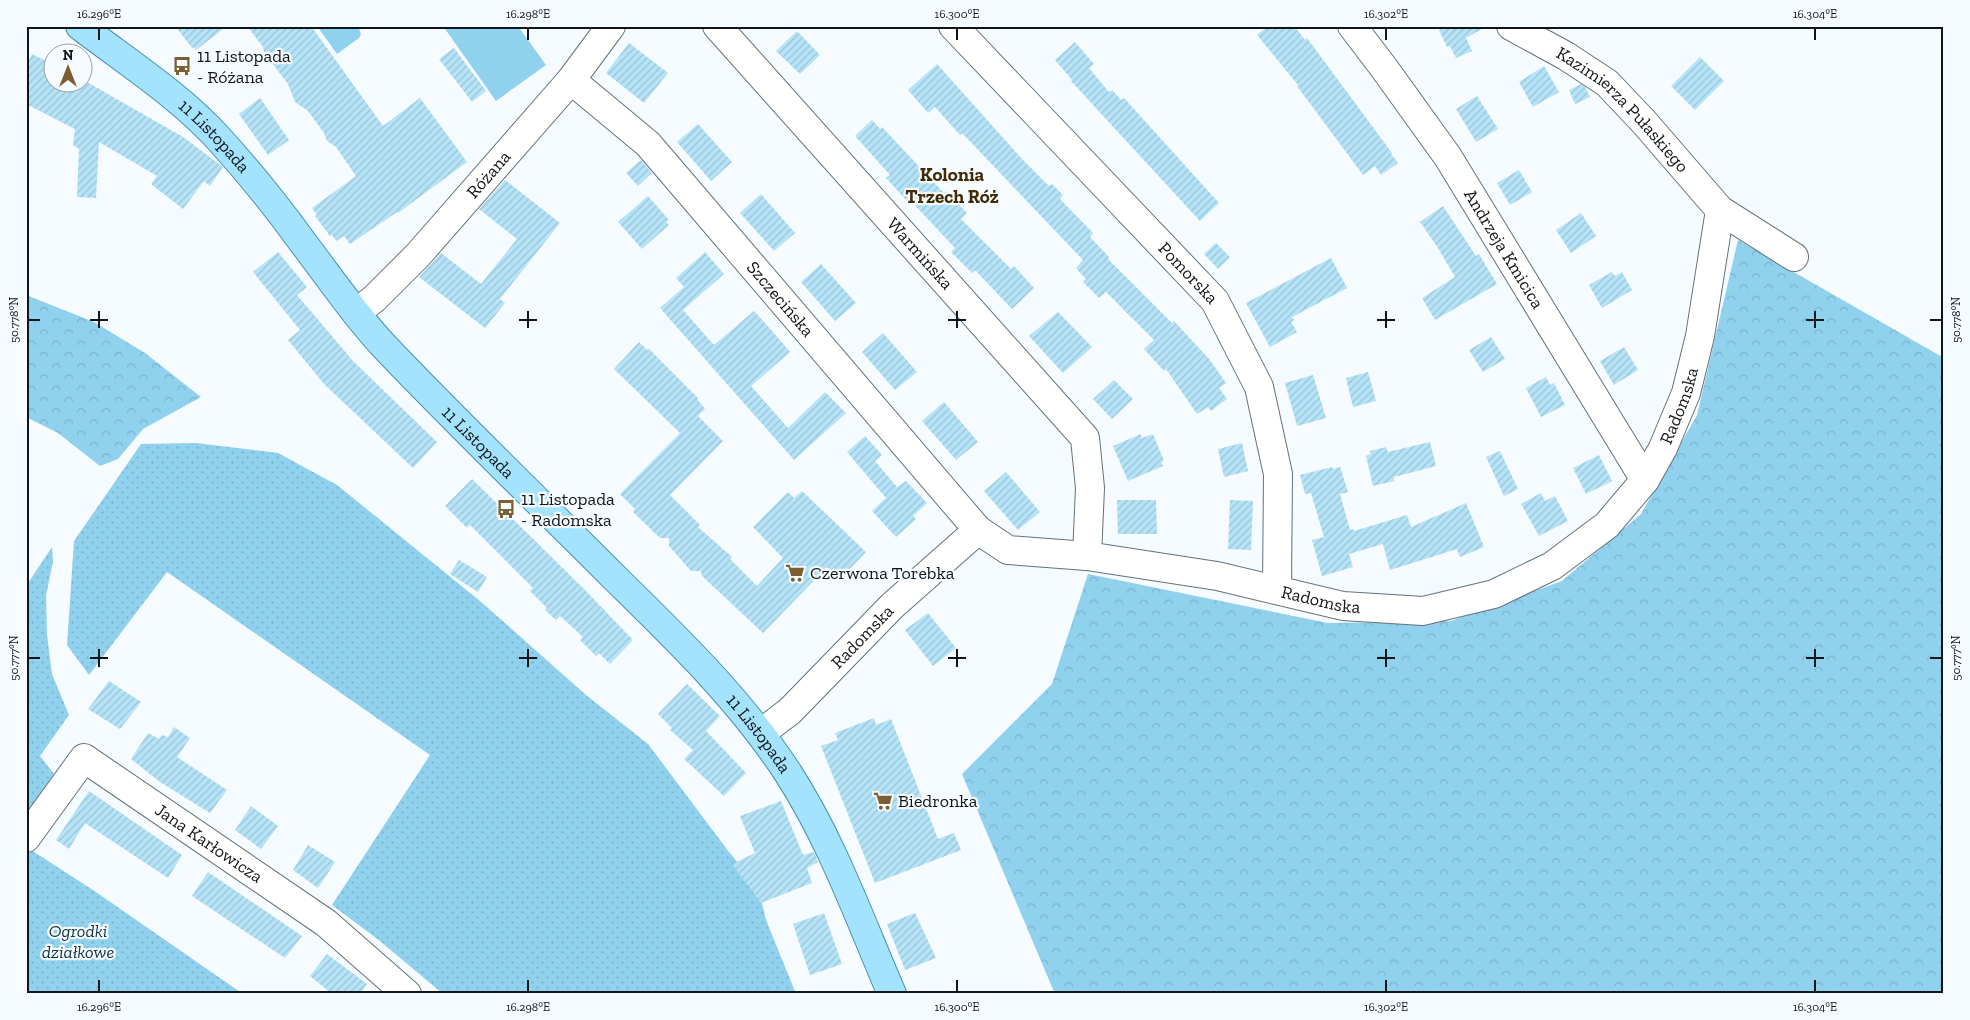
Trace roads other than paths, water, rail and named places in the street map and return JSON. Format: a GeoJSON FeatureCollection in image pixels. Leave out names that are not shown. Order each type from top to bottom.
{"type":"FeatureCollection","features":[{"type":"Feature","properties":{"kind":"main road","name":"11 Listopada"},"geometry":{"type":"LineString","coordinates":[[80,26],[158,85],[217,136],[304,242],[356,313],[380,342],[705,668],[732,698],[761,733],[789,774],[825,840],[892,994]]}},
{"type":"Feature","properties":{"kind":"street","name":"Różana"},"geometry":{"type":"LineString","coordinates":[[356,313],[375,298],[418,255],[570,80],[611,26]]}},
{"type":"Feature","properties":{"kind":"street","name":"Warmińska"},"geometry":{"type":"LineString","coordinates":[[717,26],[1085,438],[1090,488],[1087,556]]}},
{"type":"Feature","properties":{"kind":"street","name":"Pomorska"},"geometry":{"type":"LineString","coordinates":[[953,26],[1215,301],[1259,387],[1278,474],[1277,590]]}},
{"type":"Feature","properties":{"kind":"street","name":"Andrzeja Kmicica"},"geometry":{"type":"LineString","coordinates":[[1352,26],[1448,157],[1645,480]]}},
{"type":"Feature","properties":{"kind":"street","name":"Kazimierza Pułaskiego"},"geometry":{"type":"LineString","coordinates":[[1512,26],[1566,56],[1607,83],[1644,122],[1720,210],[1794,257]]}},
{"type":"Feature","properties":{"kind":"street","name":"Szczecińska"},"geometry":{"type":"LineString","coordinates":[[570,80],[648,144],[978,530]]}},
{"type":"Feature","properties":{"kind":"street","name":"Radomska"},"geometry":{"type":"LineString","coordinates":[[761,733],[790,711],[892,606],[978,530],[1008,550],[1087,556],[1217,576],[1343,606],[1423,610],[1494,594],[1552,566],[1607,525],[1645,480],[1663,448],[1686,393],[1700,336],[1720,210]]}},
{"type":"Feature","properties":{"kind":"street","name":"Jana Karłowicza"},"geometry":{"type":"LineString","coordinates":[[26,838],[84,758],[326,923],[407,994]]}},
{"type":"Feature","properties":{"kind":"place","name":"11 Listopada - Różana"},"geometry":{"type":"Point","coordinates":[182,66]}},
{"type":"Feature","properties":{"kind":"place","name":"11 Listopada - Radomska"},"geometry":{"type":"Point","coordinates":[506,509]}},
{"type":"Feature","properties":{"kind":"place","name":"Czerwona Torebka"},"geometry":{"type":"Point","coordinates":[795,573]}},
{"type":"Feature","properties":{"kind":"place","name":"Biedronka"},"geometry":{"type":"Point","coordinates":[883,801]}},
{"type":"Feature","properties":{"kind":"district","name":"Kolonia Trzech Róż"},"geometry":{"type":"Point","coordinates":[952,185]}},
{"type":"Feature","properties":{"kind":"park label","name":"Ogrodki działkowe"},"geometry":{"type":"Point","coordinates":[78,941]}}]}
